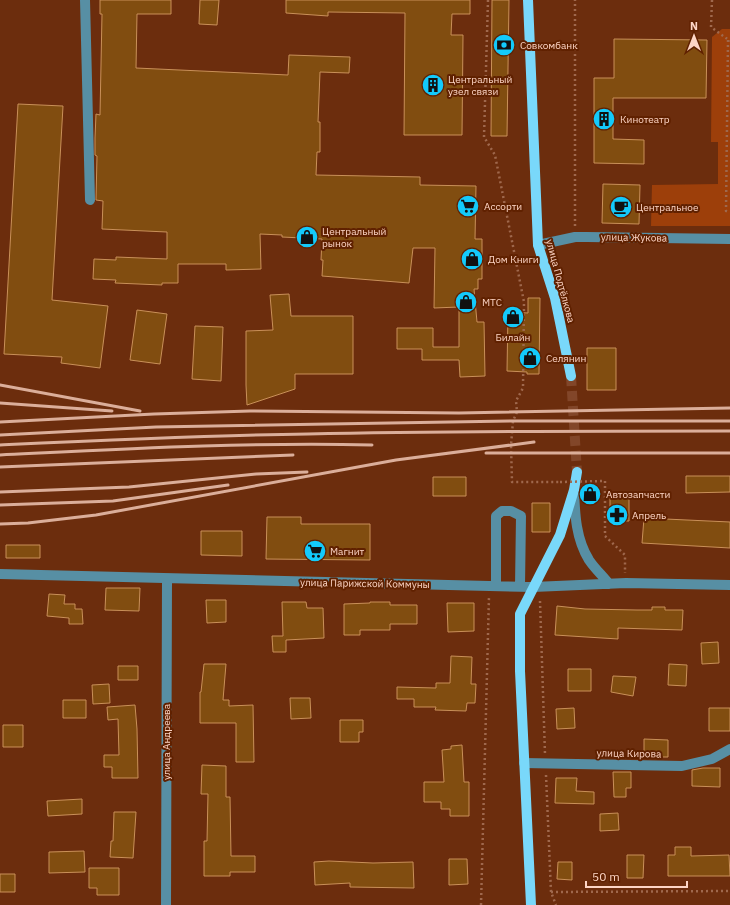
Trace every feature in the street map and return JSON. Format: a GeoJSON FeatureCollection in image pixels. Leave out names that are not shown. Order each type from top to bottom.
{"type":"FeatureCollection","features":[{"type":"Feature","properties":{"kind":"main road","name":"улица Подтёлкова"},"geometry":{"type":"LineString","coordinates":[[528,0],[538,245],[555,298],[572,376]]}},
{"type":"Feature","properties":{"kind":"main road"},"geometry":{"type":"LineString","coordinates":[[531,905],[520,671],[520,614],[560,535],[574,490],[577,472]]}},
{"type":"Feature","properties":{"kind":"street"},"geometry":{"type":"LineString","coordinates":[[85,0],[90,200]]}},
{"type":"Feature","properties":{"kind":"street","name":"улица Жукова"},"geometry":{"type":"LineString","coordinates":[[538,245],[575,237],[730,239]]}},
{"type":"Feature","properties":{"kind":"street"},"geometry":{"type":"LineString","coordinates":[[574,490],[576,524],[584,548],[590,560],[609,584]]}},
{"type":"Feature","properties":{"kind":"street"},"geometry":{"type":"LineString","coordinates":[[492,586],[496,516],[502,511],[511,511],[521,516],[520,586]]}},
{"type":"Feature","properties":{"kind":"street","name":"улица Парижской Коммуны"},"geometry":{"type":"LineString","coordinates":[[0,574],[533,587],[609,584],[730,585]]}},
{"type":"Feature","properties":{"kind":"street","name":"улица Андреева"},"geometry":{"type":"LineString","coordinates":[[166,905],[167,579]]}},
{"type":"Feature","properties":{"kind":"street","name":"улица Кирова"},"geometry":{"type":"LineString","coordinates":[[524,764],[682,766],[712,759],[730,749]]}},
{"type":"Feature","properties":{"kind":"path"},"geometry":{"type":"LineString","coordinates":[[488,0],[484,137],[496,155],[524,302],[522,388],[516,401],[517,412],[513,421],[511,445],[512,482],[605,481],[605,536],[625,555],[626,584]]}},
{"type":"Feature","properties":{"kind":"path"},"geometry":{"type":"LineString","coordinates":[[575,237],[576,0]]}},
{"type":"Feature","properties":{"kind":"path"},"geometry":{"type":"LineString","coordinates":[[712,0],[711,27],[729,41],[728,206],[726,211],[730,211]]}},
{"type":"Feature","properties":{"kind":"path"},"geometry":{"type":"LineString","coordinates":[[727,177],[730,180]]}},
{"type":"Feature","properties":{"kind":"path"},"geometry":{"type":"LineString","coordinates":[[481,905],[492,586]]}},
{"type":"Feature","properties":{"kind":"path"},"geometry":{"type":"LineString","coordinates":[[545,586],[540,597],[545,764],[551,892],[556,905]]}},
{"type":"Feature","properties":{"kind":"path"},"geometry":{"type":"LineString","coordinates":[[551,892],[730,891]]}},
{"type":"Feature","properties":{"kind":"shaded area"},"geometry":{"type":"Polygon","coordinates":[[[722,29],[730,29],[730,226],[651,226],[652,185],[718,184],[718,142],[711,142],[712,37],[722,29]]]}},
{"type":"Feature","properties":{"kind":"building","name":"Центральный рынок"},"geometry":{"type":"Polygon","coordinates":[[[100,0],[171,0],[171,14],[137,14],[136,68],[288,75],[289,55],[350,57],[349,73],[320,72],[318,122],[320,122],[320,152],[317,152],[316,175],[420,177],[420,185],[476,186],[475,239],[482,239],[482,279],[478,279],[478,289],[474,289],[477,322],[484,322],[485,376],[460,377],[459,360],[422,360],[422,349],[397,349],[397,328],[433,328],[433,347],[459,347],[459,307],[434,308],[435,248],[413,248],[409,283],[322,276],[322,239],[282,237],[282,235],[260,234],[261,269],[226,270],[226,264],[178,264],[178,283],[162,283],[162,285],[115,283],[116,280],[93,279],[94,259],[116,260],[116,257],[167,259],[167,232],[102,229],[103,201],[96,200],[97,156],[95,155],[96,114],[100,115],[102,14],[100,14],[100,0]]]}},
{"type":"Feature","properties":{"kind":"building"},"geometry":{"type":"Polygon","coordinates":[[[200,0],[219,0],[217,25],[199,24],[200,0]]]}},
{"type":"Feature","properties":{"kind":"building","name":"Центральный узел связи"},"geometry":{"type":"Polygon","coordinates":[[[286,0],[470,0],[470,14],[452,14],[451,35],[463,35],[462,135],[404,135],[405,13],[328,12],[328,16],[286,13],[286,0]]]}},
{"type":"Feature","properties":{"kind":"building"},"geometry":{"type":"Polygon","coordinates":[[[492,0],[509,0],[507,136],[491,136],[492,0]]]}},
{"type":"Feature","properties":{"kind":"building","name":"Кинотеатр"},"geometry":{"type":"Polygon","coordinates":[[[614,39],[707,40],[706,98],[613,98],[613,139],[644,140],[644,164],[594,163],[594,78],[614,78],[614,39]]]}},
{"type":"Feature","properties":{"kind":"building"},"geometry":{"type":"Polygon","coordinates":[[[18,104],[63,106],[52,300],[108,306],[100,368],[61,363],[62,357],[4,354],[18,104]]]}},
{"type":"Feature","properties":{"kind":"building","name":"Центральное"},"geometry":{"type":"Polygon","coordinates":[[[603,184],[640,185],[639,224],[602,223],[603,184]]]}},
{"type":"Feature","properties":{"kind":"building"},"geometry":{"type":"Polygon","coordinates":[[[289,294],[291,316],[353,316],[353,374],[295,374],[295,389],[247,405],[246,331],[273,330],[270,295],[289,294]]]}},
{"type":"Feature","properties":{"kind":"building"},"geometry":{"type":"Polygon","coordinates":[[[528,298],[540,298],[539,374],[507,371],[508,312],[528,313],[528,298]]]}},
{"type":"Feature","properties":{"kind":"building"},"geometry":{"type":"Polygon","coordinates":[[[137,310],[167,314],[160,364],[130,360],[137,310]]]}},
{"type":"Feature","properties":{"kind":"building"},"geometry":{"type":"Polygon","coordinates":[[[195,326],[223,327],[221,381],[192,379],[195,326]]]}},
{"type":"Feature","properties":{"kind":"building"},"geometry":{"type":"Polygon","coordinates":[[[587,348],[616,348],[616,390],[587,390],[587,348]]]}},
{"type":"Feature","properties":{"kind":"building"},"geometry":{"type":"Polygon","coordinates":[[[686,476],[730,476],[730,492],[686,493],[686,476]]]}},
{"type":"Feature","properties":{"kind":"building"},"geometry":{"type":"Polygon","coordinates":[[[433,477],[466,477],[466,496],[433,496],[433,477]]]}},
{"type":"Feature","properties":{"kind":"building"},"geometry":{"type":"Polygon","coordinates":[[[610,493],[629,493],[629,521],[610,521],[610,493]]]}},
{"type":"Feature","properties":{"kind":"building"},"geometry":{"type":"Polygon","coordinates":[[[532,503],[550,503],[550,532],[532,532],[532,503]]]}},
{"type":"Feature","properties":{"kind":"building"},"geometry":{"type":"Polygon","coordinates":[[[267,517],[301,517],[301,524],[370,524],[370,560],[266,559],[267,517]]]}},
{"type":"Feature","properties":{"kind":"building"},"geometry":{"type":"Polygon","coordinates":[[[644,518],[730,522],[730,548],[642,543],[644,518]]]}},
{"type":"Feature","properties":{"kind":"building"},"geometry":{"type":"Polygon","coordinates":[[[201,531],[242,531],[242,556],[201,555],[201,531]]]}},
{"type":"Feature","properties":{"kind":"building"},"geometry":{"type":"Polygon","coordinates":[[[6,545],[40,545],[40,558],[6,558],[6,545]]]}},
{"type":"Feature","properties":{"kind":"building"},"geometry":{"type":"Polygon","coordinates":[[[106,588],[140,588],[139,611],[105,610],[106,588]]]}},
{"type":"Feature","properties":{"kind":"building"},"geometry":{"type":"Polygon","coordinates":[[[49,594],[65,595],[64,604],[75,604],[75,609],[82,609],[83,624],[69,624],[69,618],[47,616],[49,594]]]}},
{"type":"Feature","properties":{"kind":"building"},"geometry":{"type":"Polygon","coordinates":[[[206,600],[226,600],[226,622],[207,623],[206,600]]]}},
{"type":"Feature","properties":{"kind":"building"},"geometry":{"type":"Polygon","coordinates":[[[282,602],[306,602],[307,608],[323,608],[324,638],[286,640],[286,652],[273,652],[272,636],[283,636],[282,602]]]}},
{"type":"Feature","properties":{"kind":"building"},"geometry":{"type":"Polygon","coordinates":[[[390,602],[390,605],[417,605],[417,624],[390,624],[390,630],[360,630],[360,635],[344,635],[344,604],[390,602]]]}},
{"type":"Feature","properties":{"kind":"building"},"geometry":{"type":"Polygon","coordinates":[[[447,603],[474,603],[474,631],[448,632],[447,603]]]}},
{"type":"Feature","properties":{"kind":"building"},"geometry":{"type":"Polygon","coordinates":[[[557,606],[585,609],[637,610],[652,610],[652,607],[665,607],[665,610],[683,610],[682,630],[618,628],[618,639],[555,635],[557,606]]]}},
{"type":"Feature","properties":{"kind":"building"},"geometry":{"type":"Polygon","coordinates":[[[718,642],[719,663],[702,664],[701,643],[718,642]]]}},
{"type":"Feature","properties":{"kind":"building"},"geometry":{"type":"Polygon","coordinates":[[[451,656],[472,657],[471,684],[476,684],[475,703],[467,703],[466,711],[435,710],[436,707],[414,707],[414,699],[397,699],[397,687],[436,688],[436,683],[450,683],[451,656]]]}},
{"type":"Feature","properties":{"kind":"building"},"geometry":{"type":"Polygon","coordinates":[[[204,664],[226,664],[223,700],[229,700],[229,706],[253,705],[254,762],[236,762],[236,723],[200,723],[200,692],[204,664]]]}},
{"type":"Feature","properties":{"kind":"building"},"geometry":{"type":"Polygon","coordinates":[[[669,664],[687,665],[686,686],[668,685],[669,664]]]}},
{"type":"Feature","properties":{"kind":"building"},"geometry":{"type":"Polygon","coordinates":[[[118,666],[138,666],[138,680],[118,680],[118,666]]]}},
{"type":"Feature","properties":{"kind":"building"},"geometry":{"type":"Polygon","coordinates":[[[568,669],[591,669],[591,691],[568,691],[568,669]]]}},
{"type":"Feature","properties":{"kind":"building"},"geometry":{"type":"Polygon","coordinates":[[[613,676],[636,677],[633,696],[611,692],[613,676]]]}},
{"type":"Feature","properties":{"kind":"building"},"geometry":{"type":"Polygon","coordinates":[[[109,684],[110,703],[93,704],[92,685],[109,684]]]}},
{"type":"Feature","properties":{"kind":"building"},"geometry":{"type":"Polygon","coordinates":[[[290,698],[310,698],[311,718],[291,719],[290,698]]]}},
{"type":"Feature","properties":{"kind":"building"},"geometry":{"type":"Polygon","coordinates":[[[63,700],[86,700],[86,718],[63,718],[63,700]]]}},
{"type":"Feature","properties":{"kind":"building"},"geometry":{"type":"Polygon","coordinates":[[[135,705],[138,778],[112,778],[112,767],[104,767],[104,755],[119,755],[118,719],[108,720],[107,707],[135,705]]]}},
{"type":"Feature","properties":{"kind":"building"},"geometry":{"type":"Polygon","coordinates":[[[574,708],[575,728],[557,729],[556,709],[574,708]]]}},
{"type":"Feature","properties":{"kind":"building"},"geometry":{"type":"Polygon","coordinates":[[[709,708],[730,708],[730,731],[709,731],[709,708]]]}},
{"type":"Feature","properties":{"kind":"building"},"geometry":{"type":"Polygon","coordinates":[[[340,720],[363,720],[363,732],[359,732],[359,742],[340,742],[340,720]]]}},
{"type":"Feature","properties":{"kind":"building"},"geometry":{"type":"Polygon","coordinates":[[[3,725],[23,725],[23,747],[3,747],[3,725]]]}},
{"type":"Feature","properties":{"kind":"building"},"geometry":{"type":"Polygon","coordinates":[[[644,739],[668,740],[668,757],[644,757],[644,739]]]}},
{"type":"Feature","properties":{"kind":"building"},"geometry":{"type":"Polygon","coordinates":[[[462,745],[464,782],[469,782],[469,816],[450,816],[450,809],[441,809],[441,802],[424,802],[424,782],[444,782],[442,750],[451,749],[451,746],[462,745]]]}},
{"type":"Feature","properties":{"kind":"building"},"geometry":{"type":"Polygon","coordinates":[[[202,765],[226,766],[226,797],[230,797],[231,856],[255,856],[255,872],[230,872],[230,876],[204,876],[204,841],[207,841],[208,794],[201,794],[202,765]]]}},
{"type":"Feature","properties":{"kind":"building"},"geometry":{"type":"Polygon","coordinates":[[[703,768],[720,768],[720,787],[692,786],[692,770],[703,768]]]}},
{"type":"Feature","properties":{"kind":"building"},"geometry":{"type":"Polygon","coordinates":[[[613,772],[631,772],[631,788],[626,788],[626,797],[614,797],[613,772]]]}},
{"type":"Feature","properties":{"kind":"building"},"geometry":{"type":"Polygon","coordinates":[[[556,778],[577,778],[576,791],[594,792],[594,804],[555,803],[556,778]]]}},
{"type":"Feature","properties":{"kind":"building"},"geometry":{"type":"Polygon","coordinates":[[[82,799],[82,814],[48,816],[47,801],[82,799]]]}},
{"type":"Feature","properties":{"kind":"building"},"geometry":{"type":"Polygon","coordinates":[[[114,812],[136,812],[133,858],[110,857],[111,841],[113,841],[114,812]]]}},
{"type":"Feature","properties":{"kind":"building"},"geometry":{"type":"Polygon","coordinates":[[[618,813],[619,830],[600,831],[600,814],[618,813]]]}},
{"type":"Feature","properties":{"kind":"building"},"geometry":{"type":"Polygon","coordinates":[[[675,847],[691,847],[691,856],[729,855],[730,876],[668,876],[668,855],[675,855],[675,847]]]}},
{"type":"Feature","properties":{"kind":"building"},"geometry":{"type":"Polygon","coordinates":[[[84,851],[85,872],[49,873],[49,852],[84,851]]]}},
{"type":"Feature","properties":{"kind":"building"},"geometry":{"type":"Polygon","coordinates":[[[627,855],[644,855],[643,878],[627,878],[627,855]]]}},
{"type":"Feature","properties":{"kind":"building"},"geometry":{"type":"Polygon","coordinates":[[[449,859],[467,859],[468,884],[449,885],[449,859]]]}},
{"type":"Feature","properties":{"kind":"building"},"geometry":{"type":"Polygon","coordinates":[[[329,861],[373,863],[413,862],[414,888],[350,887],[350,883],[315,885],[314,862],[329,861]]]}},
{"type":"Feature","properties":{"kind":"building"},"geometry":{"type":"Polygon","coordinates":[[[558,862],[572,862],[572,880],[557,879],[558,862]]]}},
{"type":"Feature","properties":{"kind":"building"},"geometry":{"type":"Polygon","coordinates":[[[89,868],[119,868],[119,895],[97,895],[97,888],[89,888],[89,868]]]}},
{"type":"Feature","properties":{"kind":"building"},"geometry":{"type":"Polygon","coordinates":[[[0,874],[15,874],[15,892],[0,892],[0,874]]]}},
{"type":"Feature","properties":{"kind":"tunnel"},"geometry":{"type":"LineString","coordinates":[[571,376],[577,472]]}},
{"type":"Feature","properties":{"kind":"railway"},"geometry":{"type":"LineString","coordinates":[[0,385],[140,411]]}},
{"type":"Feature","properties":{"kind":"railway"},"geometry":{"type":"LineString","coordinates":[[0,403],[112,411]]}},
{"type":"Feature","properties":{"kind":"railway"},"geometry":{"type":"LineString","coordinates":[[0,422],[154,414],[250,411],[459,413],[730,408]]}},
{"type":"Feature","properties":{"kind":"railway"},"geometry":{"type":"LineString","coordinates":[[0,435],[156,427],[513,421],[730,421]]}},
{"type":"Feature","properties":{"kind":"railway"},"geometry":{"type":"LineString","coordinates":[[0,445],[154,438],[269,435],[466,432],[730,431]]}},
{"type":"Feature","properties":{"kind":"railway"},"geometry":{"type":"LineString","coordinates":[[0,524],[28,523],[96,515],[396,460],[534,442]]}},
{"type":"Feature","properties":{"kind":"railway"},"geometry":{"type":"LineString","coordinates":[[0,455],[232,445],[372,445]]}},
{"type":"Feature","properties":{"kind":"railway"},"geometry":{"type":"LineString","coordinates":[[486,453],[730,453]]}},
{"type":"Feature","properties":{"kind":"railway"},"geometry":{"type":"LineString","coordinates":[[0,467],[293,455]]}},
{"type":"Feature","properties":{"kind":"railway"},"geometry":{"type":"LineString","coordinates":[[0,492],[129,487],[256,474],[307,472]]}},
{"type":"Feature","properties":{"kind":"railway"},"geometry":{"type":"LineString","coordinates":[[0,505],[113,501],[228,485]]}},
{"type":"Feature","properties":{"kind":"place","name":"Совкомбанк"},"geometry":{"type":"Point","coordinates":[504,45]}},
{"type":"Feature","properties":{"kind":"place","name":"Центральный узел связи"},"geometry":{"type":"Point","coordinates":[433,85]}},
{"type":"Feature","properties":{"kind":"place","name":"Кинотеатр"},"geometry":{"type":"Point","coordinates":[604,119]}},
{"type":"Feature","properties":{"kind":"place","name":"Ассорти"},"geometry":{"type":"Point","coordinates":[468,206]}},
{"type":"Feature","properties":{"kind":"place","name":"Центральное"},"geometry":{"type":"Point","coordinates":[621,207]}},
{"type":"Feature","properties":{"kind":"place","name":"Центральный рынок"},"geometry":{"type":"Point","coordinates":[307,237]}},
{"type":"Feature","properties":{"kind":"place","name":"Дом Книги"},"geometry":{"type":"Point","coordinates":[472,259]}},
{"type":"Feature","properties":{"kind":"place","name":"МТС"},"geometry":{"type":"Point","coordinates":[466,302]}},
{"type":"Feature","properties":{"kind":"place","name":"Билайн"},"geometry":{"type":"Point","coordinates":[513,317]}},
{"type":"Feature","properties":{"kind":"place","name":"Селянин"},"geometry":{"type":"Point","coordinates":[530,358]}},
{"type":"Feature","properties":{"kind":"place","name":"Автозапчасти"},"geometry":{"type":"Point","coordinates":[590,494]}},
{"type":"Feature","properties":{"kind":"place","name":"Апрель"},"geometry":{"type":"Point","coordinates":[617,515]}},
{"type":"Feature","properties":{"kind":"place","name":"Магнит"},"geometry":{"type":"Point","coordinates":[315,551]}}]}
